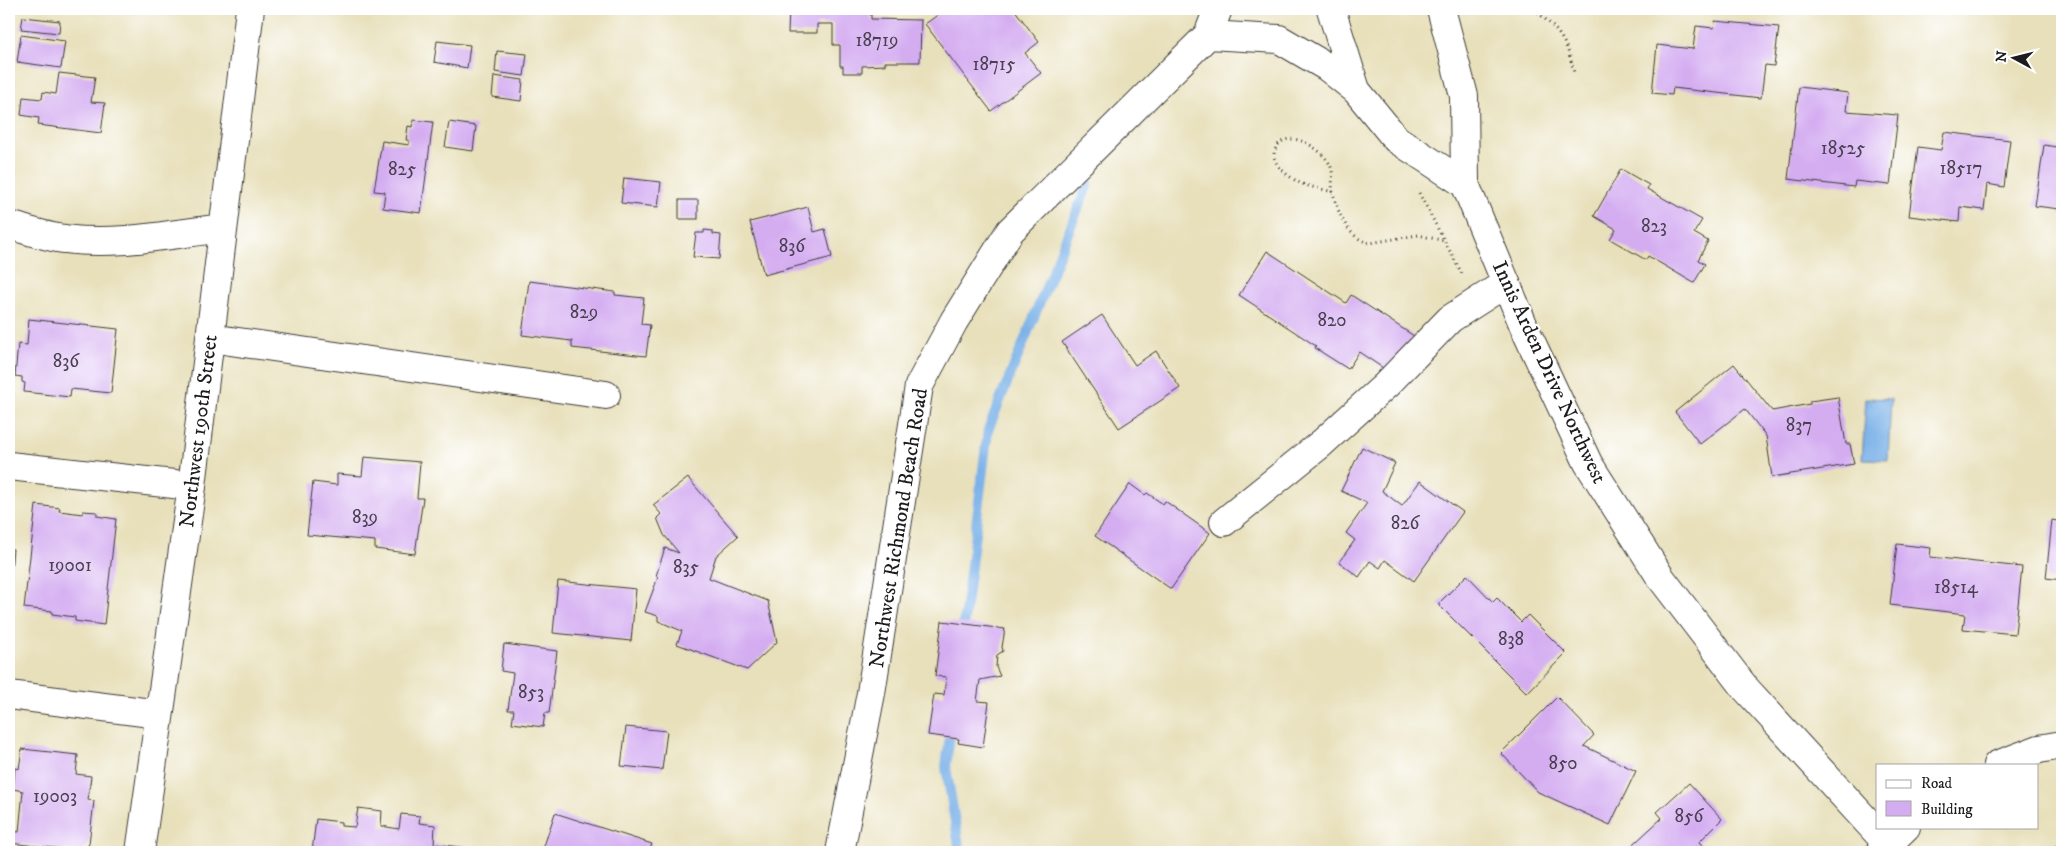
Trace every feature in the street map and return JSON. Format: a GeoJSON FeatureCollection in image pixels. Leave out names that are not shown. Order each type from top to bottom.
{"type":"FeatureCollection","features":[{"type":"Feature","properties":{"kind":"street","name":"Northwest 190th Street"},"geometry":{"type":"LineString","coordinates":[[140,852],[192,486],[250,9]]}},
{"type":"Feature","properties":{"kind":"street","name":"Northwest Richmond Beach Road"},"geometry":{"type":"LineString","coordinates":[[840,852],[871,693],[919,386],[954,321],[1010,231],[1208,35],[1218,9]]}},
{"type":"Feature","properties":{"kind":"street"},"geometry":{"type":"LineString","coordinates":[[1332,9],[1356,90]]}},
{"type":"Feature","properties":{"kind":"street","name":"Innis Arden Drive Northwest"},"geometry":{"type":"LineString","coordinates":[[1426,9],[1449,37],[1464,96],[1465,184],[1525,329],[1588,463],[1662,578],[1746,689],[1876,827]]}},
{"type":"Feature","properties":{"kind":"street"},"geometry":{"type":"LineString","coordinates":[[1441,9],[1449,37]]}},
{"type":"Feature","properties":{"kind":"street"},"geometry":{"type":"LineString","coordinates":[[1208,35],[1279,40],[1327,67],[1356,90],[1396,140],[1465,184]]}},
{"type":"Feature","properties":{"kind":"street"},"geometry":{"type":"LineString","coordinates":[[9,225],[64,239],[115,241],[223,228]]}},
{"type":"Feature","properties":{"kind":"street"},"geometry":{"type":"LineString","coordinates":[[1224,522],[1322,442],[1386,385],[1450,319],[1506,283]]}},
{"type":"Feature","properties":{"kind":"street"},"geometry":{"type":"LineString","coordinates":[[210,338],[606,395]]}},
{"type":"Feature","properties":{"kind":"street"},"geometry":{"type":"LineString","coordinates":[[9,466],[192,486]]}},
{"type":"Feature","properties":{"kind":"street"},"geometry":{"type":"LineString","coordinates":[[9,694],[159,714]]}},
{"type":"Feature","properties":{"kind":"street"},"geometry":{"type":"LineString","coordinates":[[2000,764],[2040,749],[2062,745]]}},
{"type":"Feature","properties":{"kind":"street","name":"Innis Arden Drive Northwest"},"geometry":{"type":"LineString","coordinates":[[1877,828],[1892,844]]}},
{"type":"Feature","properties":{"kind":"path"},"geometry":{"type":"LineString","coordinates":[[1534,9],[1558,31],[1571,57],[1574,73]]}},
{"type":"Feature","properties":{"kind":"path"},"geometry":{"type":"LineString","coordinates":[[1333,192],[1300,183],[1284,172],[1276,164],[1274,156],[1277,146],[1282,141],[1296,140],[1313,146],[1318,150],[1330,166],[1333,192],[1341,218],[1363,242],[1370,244],[1418,235],[1445,241]]}},
{"type":"Feature","properties":{"kind":"path"},"geometry":{"type":"LineString","coordinates":[[1419,193],[1477,302]]}},
{"type":"Feature","properties":{"kind":"water"},"geometry":{"type":"Polygon","coordinates":[[[1866,398],[1891,399],[1888,460],[1862,459],[1866,398]]]}},
{"type":"Feature","properties":{"kind":"building"},"geometry":{"type":"Polygon","coordinates":[[[789,9],[871,9],[871,19],[921,20],[920,62],[885,62],[885,65],[862,66],[862,73],[843,73],[843,66],[840,66],[840,45],[833,45],[833,24],[817,24],[817,33],[788,33],[789,9]]]}},
{"type":"Feature","properties":{"kind":"building"},"geometry":{"type":"Polygon","coordinates":[[[946,9],[1014,9],[1039,42],[1025,53],[1041,73],[991,111],[925,24],[946,9]]]}},
{"type":"Feature","properties":{"kind":"building"},"geometry":{"type":"Polygon","coordinates":[[[23,17],[60,21],[59,33],[21,29],[23,17]]]}},
{"type":"Feature","properties":{"kind":"building"},"geometry":{"type":"Polygon","coordinates":[[[1715,21],[1779,27],[1774,66],[1765,65],[1761,98],[1673,88],[1672,95],[1652,93],[1657,45],[1693,49],[1696,26],[1714,28],[1715,21]]]}},
{"type":"Feature","properties":{"kind":"building"},"geometry":{"type":"Polygon","coordinates":[[[21,35],[65,41],[61,68],[17,62],[21,35]]]}},
{"type":"Feature","properties":{"kind":"building"},"geometry":{"type":"Polygon","coordinates":[[[437,41],[470,45],[467,68],[434,62],[437,41]]]}},
{"type":"Feature","properties":{"kind":"building"},"geometry":{"type":"Polygon","coordinates":[[[497,51],[527,54],[524,76],[495,72],[497,51]]]}},
{"type":"Feature","properties":{"kind":"building"},"geometry":{"type":"Polygon","coordinates":[[[59,73],[95,77],[91,102],[105,103],[101,133],[38,125],[39,118],[21,115],[23,97],[42,99],[43,92],[56,94],[59,73]]]}},
{"type":"Feature","properties":{"kind":"building"},"geometry":{"type":"Polygon","coordinates":[[[494,76],[523,80],[521,101],[492,97],[494,76]]]}},
{"type":"Feature","properties":{"kind":"building"},"geometry":{"type":"Polygon","coordinates":[[[1799,87],[1848,93],[1846,111],[1898,115],[1890,185],[1855,181],[1854,187],[1788,179],[1799,87]]]}},
{"type":"Feature","properties":{"kind":"building"},"geometry":{"type":"Polygon","coordinates":[[[413,120],[433,122],[421,213],[383,208],[385,192],[374,191],[382,141],[409,145],[409,140],[406,140],[408,126],[412,127],[413,120]]]}},
{"type":"Feature","properties":{"kind":"building"},"geometry":{"type":"Polygon","coordinates":[[[449,122],[476,126],[473,151],[445,147],[449,122]]]}},
{"type":"Feature","properties":{"kind":"building"},"geometry":{"type":"Polygon","coordinates":[[[1944,132],[2010,140],[2004,187],[1987,184],[1984,210],[1960,207],[1959,222],[1909,216],[1918,147],[1941,150],[1944,132]]]}},
{"type":"Feature","properties":{"kind":"building"},"geometry":{"type":"Polygon","coordinates":[[[2044,145],[2062,148],[2062,214],[2059,214],[2060,209],[2035,206],[2044,145]]]}},
{"type":"Feature","properties":{"kind":"building"},"geometry":{"type":"Polygon","coordinates":[[[1621,169],[1649,185],[1647,189],[1702,220],[1694,233],[1708,241],[1698,260],[1705,264],[1694,283],[1648,256],[1646,260],[1610,239],[1616,229],[1594,216],[1621,169]]]}},
{"type":"Feature","properties":{"kind":"building"},"geometry":{"type":"Polygon","coordinates":[[[624,178],[661,182],[658,207],[621,203],[624,178]]]}},
{"type":"Feature","properties":{"kind":"building"},"geometry":{"type":"Polygon","coordinates":[[[679,200],[698,200],[698,219],[679,219],[679,200]]]}},
{"type":"Feature","properties":{"kind":"building"},"geometry":{"type":"Polygon","coordinates":[[[808,207],[814,232],[825,229],[832,257],[764,275],[750,222],[808,207]]]}},
{"type":"Feature","properties":{"kind":"building"},"geometry":{"type":"Polygon","coordinates":[[[704,230],[713,231],[713,234],[721,235],[719,259],[693,257],[696,233],[704,233],[704,230]]]}},
{"type":"Feature","properties":{"kind":"building"},"geometry":{"type":"Polygon","coordinates":[[[1267,251],[1346,303],[1351,295],[1414,336],[1389,372],[1359,352],[1348,369],[1239,295],[1267,251]]]}},
{"type":"Feature","properties":{"kind":"building"},"geometry":{"type":"Polygon","coordinates":[[[529,281],[615,292],[615,295],[644,298],[641,324],[650,325],[646,356],[572,348],[572,341],[522,335],[529,281]]]}},
{"type":"Feature","properties":{"kind":"building"},"geometry":{"type":"Polygon","coordinates":[[[1102,315],[1135,365],[1156,351],[1180,388],[1119,428],[1062,342],[1102,315]]]}},
{"type":"Feature","properties":{"kind":"building"},"geometry":{"type":"Polygon","coordinates":[[[29,319],[118,329],[111,393],[71,389],[70,397],[24,392],[25,383],[22,382],[22,377],[15,376],[18,344],[27,345],[29,319]]]}},
{"type":"Feature","properties":{"kind":"building"},"geometry":{"type":"Polygon","coordinates":[[[1734,364],[1772,411],[1810,404],[1810,401],[1838,397],[1846,444],[1850,444],[1854,464],[1772,477],[1766,436],[1745,409],[1700,444],[1675,412],[1734,364]]]}},
{"type":"Feature","properties":{"kind":"building"},"geometry":{"type":"Polygon","coordinates":[[[1362,447],[1395,463],[1382,491],[1402,506],[1420,481],[1463,512],[1414,581],[1385,560],[1380,568],[1370,561],[1359,577],[1339,562],[1355,540],[1346,533],[1367,503],[1341,491],[1362,447]]]}},
{"type":"Feature","properties":{"kind":"building"},"geometry":{"type":"Polygon","coordinates":[[[364,457],[420,462],[417,498],[423,498],[415,554],[375,549],[375,541],[307,535],[313,482],[337,485],[337,474],[362,476],[364,457]]]}},
{"type":"Feature","properties":{"kind":"building"},"geometry":{"type":"Polygon","coordinates":[[[688,478],[738,536],[716,556],[709,578],[768,601],[777,642],[747,670],[677,644],[682,631],[658,621],[658,616],[645,612],[658,577],[656,576],[665,548],[679,553],[664,535],[657,518],[661,514],[653,505],[688,478]]]}},
{"type":"Feature","properties":{"kind":"building"},"geometry":{"type":"Polygon","coordinates":[[[1130,484],[1145,495],[1147,493],[1163,504],[1165,501],[1210,533],[1171,589],[1095,536],[1130,484]]]}},
{"type":"Feature","properties":{"kind":"building"},"geometry":{"type":"Polygon","coordinates":[[[36,505],[60,508],[59,511],[83,514],[83,511],[97,512],[97,516],[116,519],[104,625],[75,621],[75,617],[52,614],[52,611],[24,608],[36,505]]]}},
{"type":"Feature","properties":{"kind":"building"},"geometry":{"type":"Polygon","coordinates":[[[2052,520],[2062,522],[2062,580],[2046,578],[2052,520]]]}},
{"type":"Feature","properties":{"kind":"building"},"geometry":{"type":"Polygon","coordinates":[[[1897,544],[1931,548],[1930,557],[2022,567],[2015,634],[1963,629],[1965,614],[1890,605],[1897,544]]]}},
{"type":"Feature","properties":{"kind":"building"},"geometry":{"type":"Polygon","coordinates":[[[9,549],[13,549],[10,584],[9,584],[9,549]]]}},
{"type":"Feature","properties":{"kind":"building"},"geometry":{"type":"Polygon","coordinates":[[[1467,575],[1493,602],[1497,598],[1521,622],[1528,615],[1566,653],[1527,693],[1438,604],[1467,575]]]}},
{"type":"Feature","properties":{"kind":"building"},"geometry":{"type":"Polygon","coordinates":[[[558,581],[636,589],[631,641],[553,633],[558,581]]]}},
{"type":"Feature","properties":{"kind":"building"},"geometry":{"type":"Polygon","coordinates":[[[942,621],[1005,629],[1003,651],[997,655],[996,667],[1000,676],[980,680],[977,701],[989,702],[983,747],[958,743],[959,739],[928,735],[934,694],[944,695],[946,677],[935,676],[942,621]]]}},
{"type":"Feature","properties":{"kind":"building"},"geometry":{"type":"Polygon","coordinates":[[[504,644],[557,651],[549,713],[545,713],[543,727],[512,723],[514,710],[508,710],[513,673],[501,671],[504,644]]]}},
{"type":"Feature","properties":{"kind":"building"},"geometry":{"type":"Polygon","coordinates":[[[1557,697],[1594,735],[1584,746],[1636,771],[1610,825],[1538,792],[1501,753],[1557,697]]]}},
{"type":"Feature","properties":{"kind":"building"},"geometry":{"type":"Polygon","coordinates":[[[626,727],[667,731],[662,770],[621,766],[626,727]]]}},
{"type":"Feature","properties":{"kind":"building"},"geometry":{"type":"Polygon","coordinates":[[[22,749],[78,755],[76,774],[91,776],[88,800],[94,801],[89,844],[83,851],[9,843],[9,831],[19,832],[23,791],[13,789],[15,768],[19,769],[22,749]]]}},
{"type":"Feature","properties":{"kind":"building"},"geometry":{"type":"Polygon","coordinates":[[[1689,783],[1722,819],[1699,842],[1709,852],[1625,852],[1662,818],[1657,812],[1689,783]]]}},
{"type":"Feature","properties":{"kind":"building"},"geometry":{"type":"Polygon","coordinates":[[[358,808],[382,811],[381,826],[399,829],[401,814],[420,816],[419,823],[435,825],[434,844],[487,850],[486,852],[312,852],[316,819],[341,822],[341,826],[355,827],[358,808]]]}},
{"type":"Feature","properties":{"kind":"building"},"geometry":{"type":"Polygon","coordinates":[[[555,813],[652,844],[649,852],[542,852],[555,813]]]}},
{"type":"Feature","properties":{"kind":"building"},"geometry":{"type":"Polygon","coordinates":[[[2056,845],[2062,846],[2062,852],[2054,852],[2056,845]]]}},
{"type":"Feature","properties":{"kind":"waterway"},"geometry":{"type":"LineString","coordinates":[[962,637],[988,430],[1088,184]]}},
{"type":"Feature","properties":{"kind":"waterway"},"geometry":{"type":"LineString","coordinates":[[951,726],[946,767],[960,852]]}}]}
